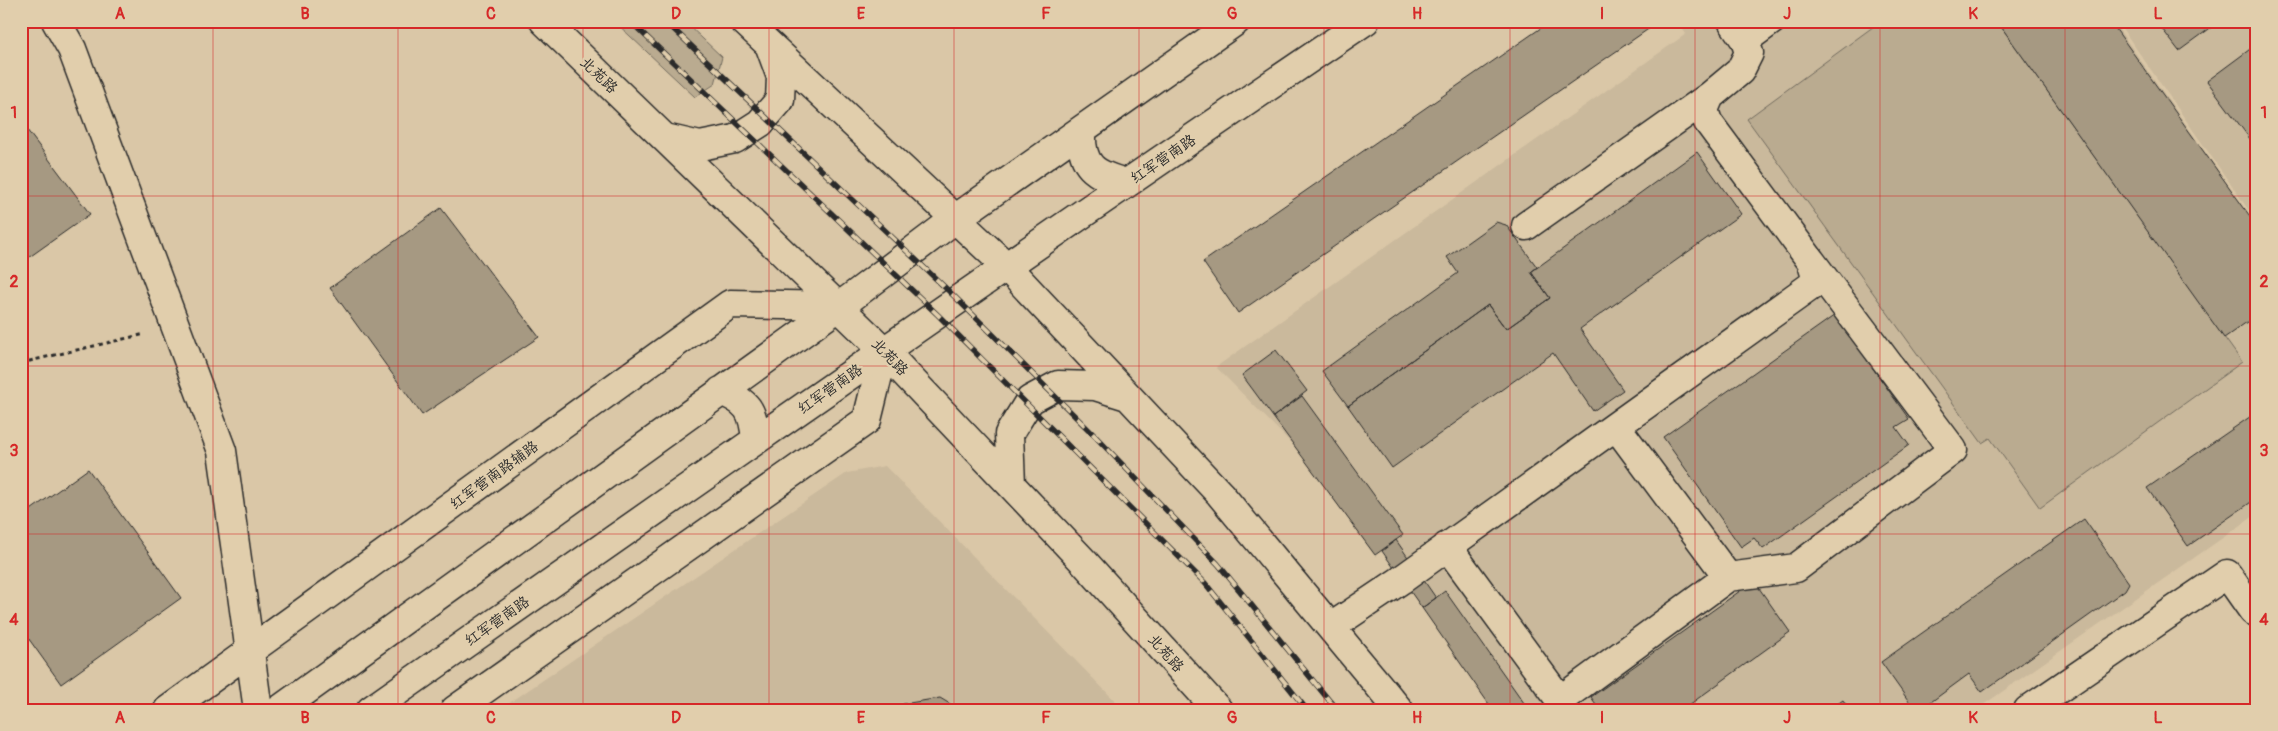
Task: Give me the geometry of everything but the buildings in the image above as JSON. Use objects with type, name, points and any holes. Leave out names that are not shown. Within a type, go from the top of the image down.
[{"type":"main road","points":[[56,21],[72,48],[222,451],[258,710]]},
{"type":"main road","name":"北苑路","points":[[544,21],[840,306],[1011,485],[1218,710]]},
{"type":"main road","points":[[744,21],[1006,266],[1220,494],[1399,710]]},
{"type":"main road","points":[[279,710],[840,306],[956,219],[1236,21]]},
{"type":"main road","name":"红军营南路","points":[[370,710],[756,439],[1365,21]]},
{"type":"main road","points":[[1526,226],[1710,96],[1740,71],[1748,53],[1738,30],[1772,21]]},
{"type":"main road","points":[[664,137],[700,146],[735,139],[760,123],[780,100],[781,77],[769,45]]},
{"type":"main road","points":[[1448,546],[1560,700],[1728,577],[1796,568],[1953,450],[1708,122],[1704,110],[1710,96]]},
{"type":"main road","points":[[1082,130],[1081,148],[1089,164],[1104,177],[1127,183]]},
{"type":"main road","points":[[1331,627],[1448,546],[1811,286],[1816,277],[1811,261]]},
{"type":"main road","name":"红军营南路辅路","points":[[168,710],[730,304],[840,306]]},
{"type":"main road","points":[[454,710],[867,420],[884,351]]},
{"type":"main road","points":[[1011,485],[1009,434],[1030,400],[1058,385],[1095,386],[1128,396]]},
{"type":"main road","points":[[721,391],[739,398],[748,408],[754,424],[756,439]]},
{"type":"main road","points":[[1616,426],[1728,577]]},
{"type":"main road","points":[[2028,710],[2227,574],[2255,612]]},
{"type":"path","points":[[21,363],[175,327]]},
{"type":"shaded area","points":[[614,21],[684,21],[722,57],[715,84],[695,97]]},
{"type":"shaded area","points":[[1677,21],[2113,21],[2257,226],[2257,514],[1976,710],[1493,710],[1382,551],[1375,555],[1296,448],[1216,367],[1686,34]]},
{"type":"shaded area","points":[[1881,21],[1940,21],[1943,25],[1948,21],[1997,21],[2242,362],[2040,508],[1990,438],[1982,443],[1747,119]]},
{"type":"shaded area","points":[[2117,21],[2257,21],[2257,222]]},
{"type":"shaded area","points":[[885,466],[1124,710],[499,710],[847,473]]},
{"type":"railway","points":[[630,21],[938,315],[1205,583],[1307,710]]},
{"type":"railway","points":[[665,21],[954,296],[1093,434],[1218,564],[1337,710]]}]
